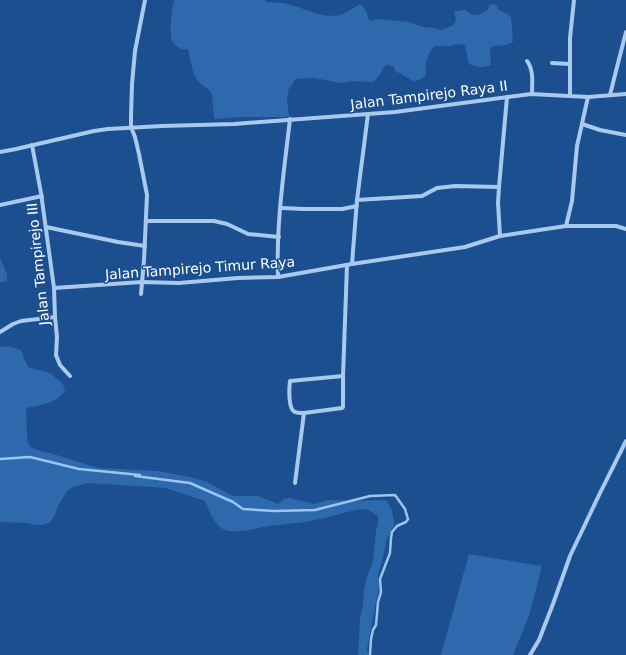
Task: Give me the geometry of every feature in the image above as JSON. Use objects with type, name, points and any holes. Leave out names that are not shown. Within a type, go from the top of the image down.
[{"type":"street","points":[[140,294],[145,246],[147,195],[144,175],[135,137],[131,127],[132,84],[135,51],[145,0]]},
{"type":"street","points":[[570,96],[570,38],[574,0]]},
{"type":"street","points":[[610,95],[626,32]]},
{"type":"street","points":[[527,61],[531,69],[532,94]]},
{"type":"street","points":[[552,63],[570,64]]},
{"type":"street","name":"Jalan Tampirejo Raya II","points":[[0,152],[16,150],[32,145],[108,129],[234,124],[368,114],[437,107],[532,94],[588,97],[626,94]]},
{"type":"street","points":[[500,236],[498,203],[507,97]]},
{"type":"street","points":[[566,226],[572,201],[577,146],[588,97]]},
{"type":"street","points":[[343,376],[290,381],[290,402],[292,410],[294,412],[304,413],[343,407],[343,376],[350,265],[368,114]]},
{"type":"street","points":[[278,277],[281,208],[290,119]]},
{"type":"street","points":[[582,124],[600,130],[626,135]]},
{"type":"street","name":"Jalan Tampirejo III","points":[[32,145],[42,196],[54,288],[57,337],[56,355],[60,365],[70,376]]},
{"type":"street","points":[[358,200],[422,196],[437,188],[455,186],[499,187]]},
{"type":"street","points":[[0,205],[42,196]]},
{"type":"street","points":[[281,208],[304,210],[342,209],[357,206]]},
{"type":"street","points":[[146,221],[214,221],[227,224],[248,234],[279,237]]},
{"type":"street","name":"Jalan Tampirejo Timur Raya","points":[[54,288],[142,282],[179,283],[238,278],[278,277],[465,247],[500,236],[566,226],[616,226],[626,229]]},
{"type":"street","points":[[46,227],[145,246]]},
{"type":"street","points":[[0,332],[21,321],[55,317]]},
{"type":"street","points":[[295,483],[304,413]]},
{"type":"street","points":[[530,655],[539,640],[570,556],[626,441]]},
{"type":"shaded area","points":[[174,0],[265,0],[266,2],[285,3],[327,16],[340,15],[360,4],[365,9],[370,21],[377,19],[409,22],[423,27],[441,30],[454,25],[456,19],[454,12],[464,10],[472,15],[478,15],[488,10],[489,5],[495,4],[499,10],[509,15],[511,18],[513,41],[506,45],[493,46],[490,48],[491,65],[482,67],[473,66],[468,62],[466,45],[457,44],[449,46],[434,46],[427,59],[426,75],[415,81],[396,72],[393,66],[387,65],[384,67],[379,76],[371,82],[352,81],[342,83],[314,78],[295,79],[288,92],[287,99],[289,117],[242,117],[214,119],[212,94],[196,78],[188,49],[179,48],[172,41],[171,27]]},
{"type":"shaded area","points":[[0,258],[7,274],[7,281],[0,282]]},
{"type":"shaded area","points":[[8,346],[21,350],[28,367],[50,373],[63,384],[65,391],[57,399],[42,405],[26,408],[27,441],[30,447],[98,468],[158,471],[190,477],[207,482],[233,496],[258,496],[278,504],[286,498],[314,504],[328,500],[387,501],[392,511],[394,525],[386,542],[378,576],[379,587],[367,649],[368,655],[358,655],[360,618],[367,576],[373,562],[378,516],[367,509],[355,510],[307,522],[227,531],[217,524],[205,501],[166,488],[88,483],[73,487],[67,491],[59,504],[54,517],[49,523],[35,525],[28,523],[0,522],[0,347]]},
{"type":"shaded area","points":[[469,554],[542,566],[529,616],[513,655],[441,655]]},
{"type":"waterway","points":[[0,459],[30,457],[79,469],[140,475],[135,476],[190,483],[233,502],[243,509],[274,511],[315,510],[370,496],[395,495],[405,509],[408,519],[406,522],[397,526],[392,532],[390,553],[380,579],[381,592],[378,602],[376,625],[371,639],[370,655]]}]
